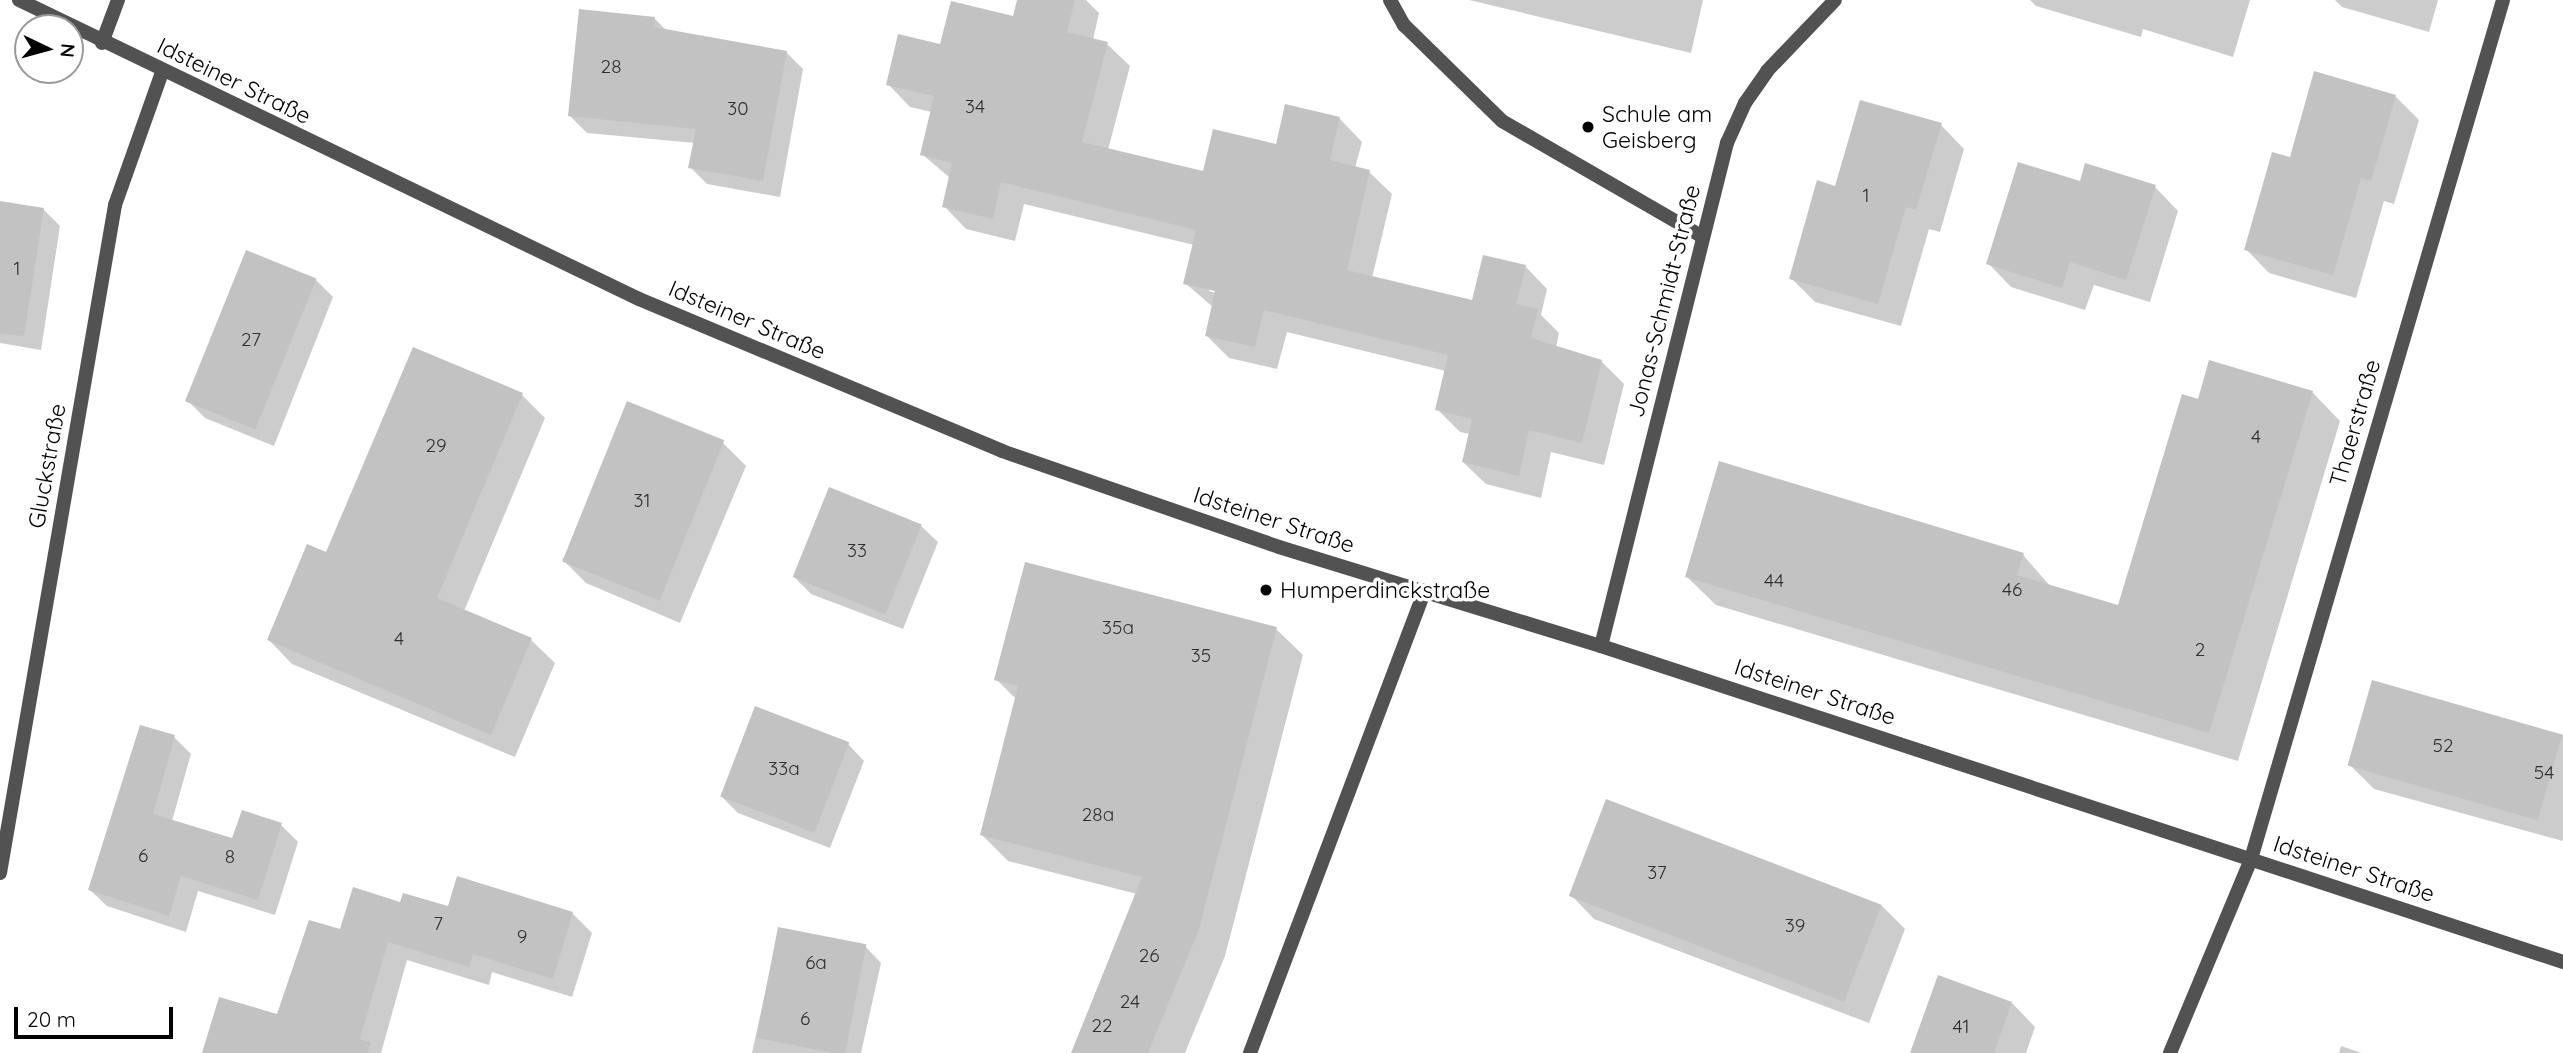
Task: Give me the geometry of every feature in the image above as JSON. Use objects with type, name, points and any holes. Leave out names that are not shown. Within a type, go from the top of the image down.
[{"type":"street","name":"Idsteiner Straße","points":[[19,0],[162,72],[639,299],[815,375],[1116,493],[1601,646],[2563,962]]},
{"type":"street","points":[[102,43],[118,0]]},
{"type":"street","points":[[1390,0],[1404,25],[1502,121],[1703,237]]},
{"type":"street","name":"Jonas-Schmidt-Straße","points":[[1601,646],[1727,143],[1745,103],[1767,71],[1835,0]]},
{"type":"street","name":"Thaerstraße","points":[[2169,1053],[2251,859],[2503,0]]},
{"type":"street","name":"Gluckstraße","points":[[0,873],[115,205],[162,72]]},
{"type":"street","points":[[1250,1053],[1425,590]]},
{"type":"building","points":[[1017,0],[1075,0],[1067,32],[1108,42],[1082,142],[1203,171],[1213,129],[1276,144],[1285,104],[1340,117],[1330,160],[1370,170],[1347,270],[1472,300],[1483,255],[1526,265],[1516,304],[1538,309],[1531,338],[1602,360],[1582,443],[1529,430],[1519,476],[1462,462],[1472,419],[1435,410],[1448,355],[1264,310],[1255,347],[1205,336],[1215,291],[1183,284],[1196,230],[1001,182],[993,219],[942,207],[952,163],[920,155],[934,96],[886,85],[898,34],[940,44],[951,1],[1013,16]]},
{"type":"building","points":[[579,9],[655,17],[654,27],[787,51],[763,181],[688,168],[696,129],[568,116]]},
{"type":"building","points":[[2314,71],[2396,95],[2371,181],[2361,178],[2333,275],[2244,250],[2272,152],[2290,157]]},
{"type":"building","points":[[1860,100],[1942,123],[1916,210],[1906,207],[1878,304],[1789,279],[1817,180],[1835,186]]},
{"type":"building","points":[[2018,162],[2080,181],[2085,163],[2156,185],[2126,280],[2070,262],[2062,288],[1986,264]]},
{"type":"building","points":[[0,201],[44,208],[24,336],[0,334]]},
{"type":"building","points":[[246,250],[316,278],[255,430],[185,401]]},
{"type":"building","points":[[413,347],[523,393],[437,598],[532,638],[491,735],[267,640],[307,544],[326,552]]},
{"type":"building","points":[[2209,360],[2313,391],[2209,733],[1685,577],[1719,461],[2024,553],[2017,575],[2118,605],[2182,394],[2198,399]]},
{"type":"building","points":[[627,401],[724,440],[660,601],[562,561]]},
{"type":"building","points":[[829,487],[922,524],[885,614],[793,577]]},
{"type":"building","points":[[1025,562],[1277,627],[1199,929],[1148,1053],[1071,1053],[1142,877],[980,835],[1018,686],[994,680]]},
{"type":"building","points":[[2372,680],[2562,735],[2538,820],[2347,766]]},
{"type":"building","points":[[755,706],[849,742],[815,833],[720,797]]},
{"type":"building","points":[[140,725],[175,735],[153,814],[232,838],[242,810],[282,823],[258,900],[181,876],[169,916],[88,890]]},
{"type":"building","points":[[1606,799],[1881,905],[1844,1002],[1569,896]]},
{"type":"building","points":[[457,876],[573,912],[553,979],[473,954],[469,967],[388,942],[360,1039],[370,1042],[368,1053],[202,1053],[219,997],[277,1014],[309,920],[340,929],[353,887],[400,902],[403,893],[448,906]]},
{"type":"building","points":[[778,927],[866,944],[845,1053],[756,1038]]},
{"type":"building","points":[[1938,975],[2012,1002],[1994,1053],[1910,1053]]},
{"type":"place","name":"Schule am Geisberg","points":[[1588,127]]},
{"type":"place","name":"Humperdinckstraße","points":[[1266,590]]}]
